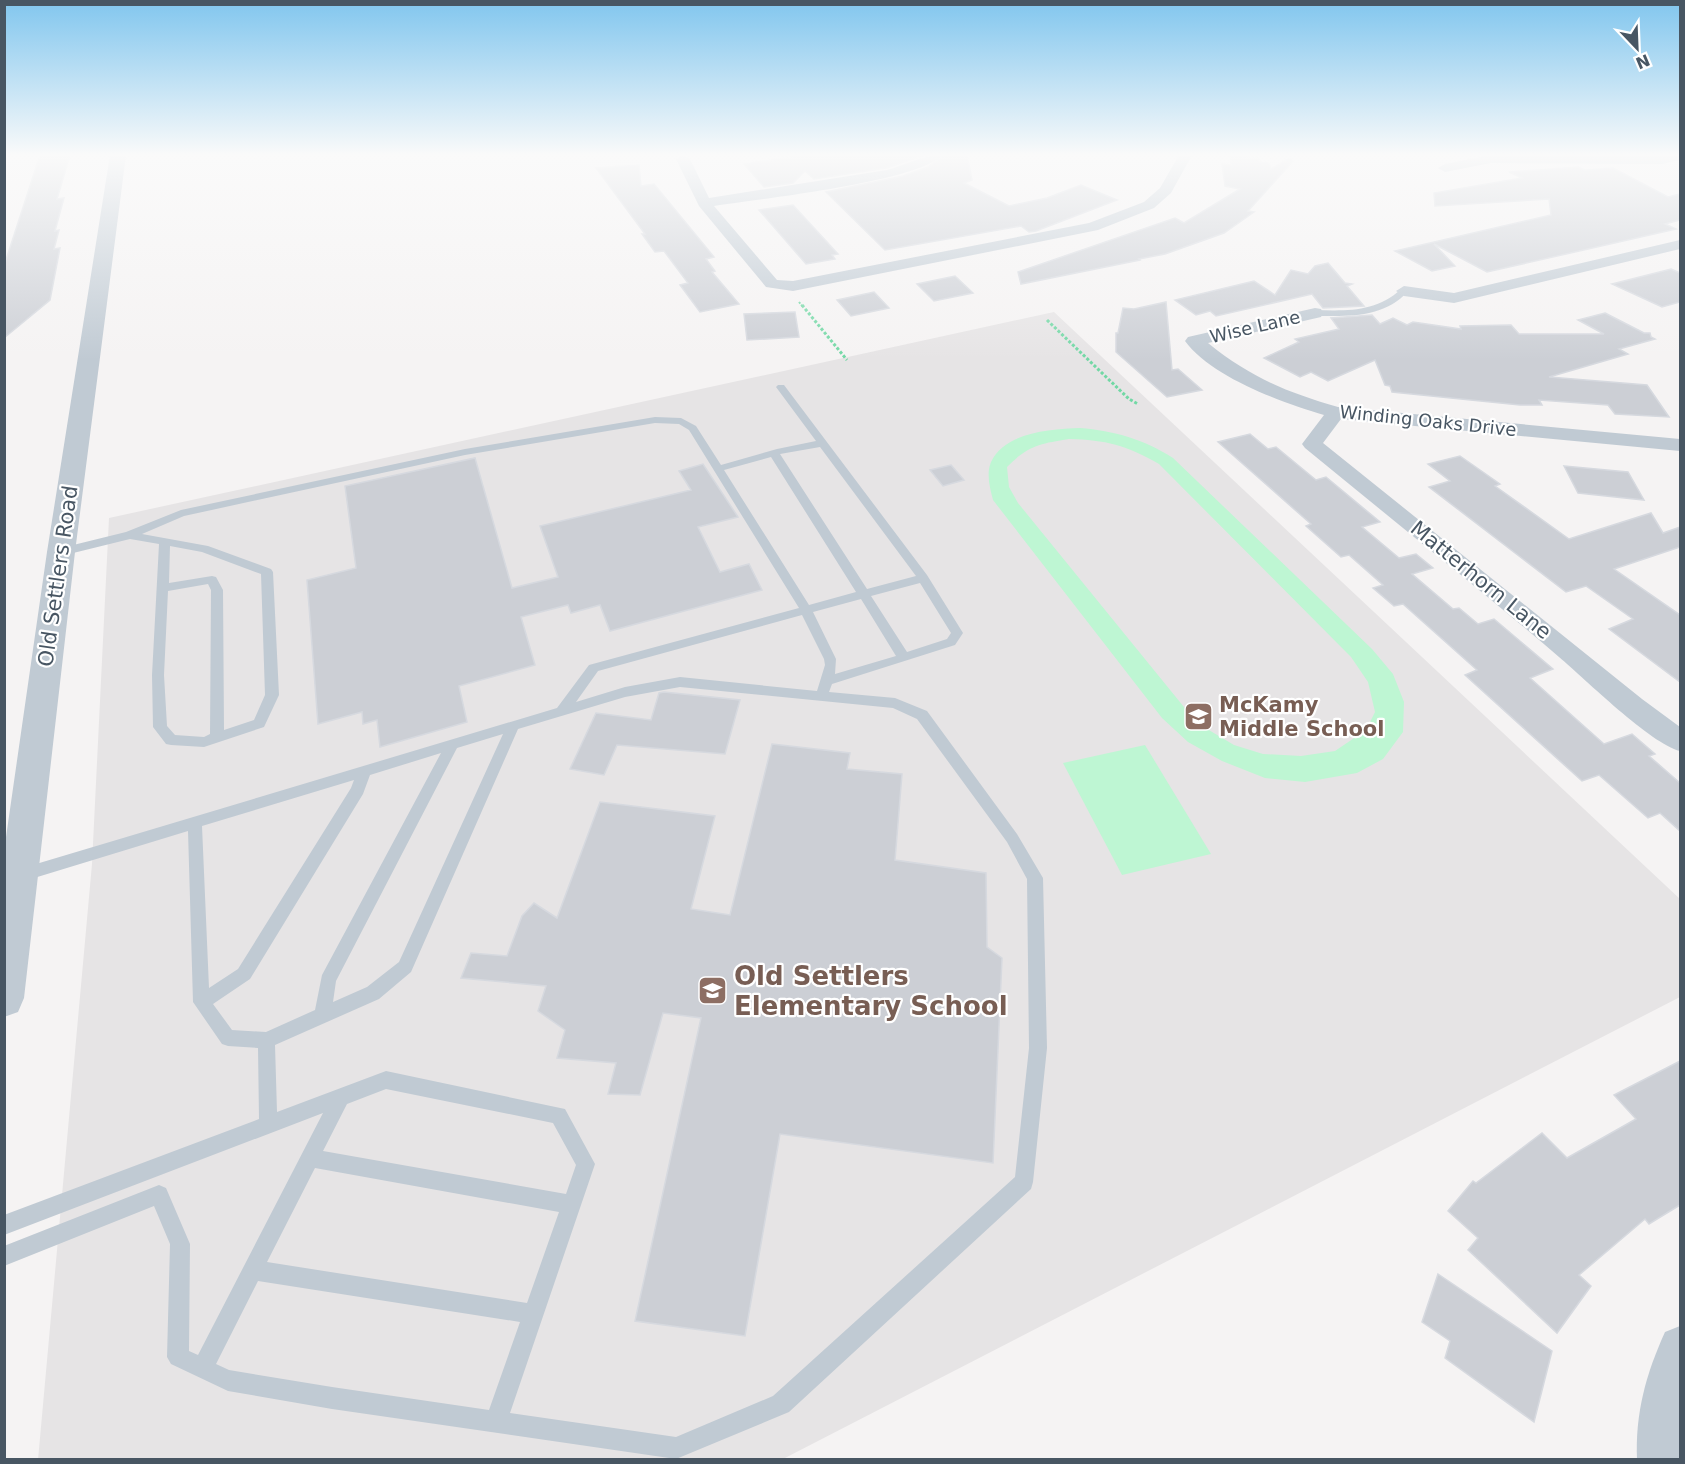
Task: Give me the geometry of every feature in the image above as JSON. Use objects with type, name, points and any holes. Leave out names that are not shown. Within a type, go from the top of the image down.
[{"type":"street","name":"Old Settlers Road","points":[[4,998],[61,552],[108,223]]},
{"type":"street","points":[[721,223],[772,284],[793,286],[1103,223]]},
{"type":"street","points":[[1404,291],[1454,298],[1680,245]]},
{"type":"street","name":"Wise Lane","points":[[1194,341],[1315,314]]},
{"type":"street","name":"Winding Oaks Drive","points":[[1194,341],[1226,367],[1281,396],[1336,413],[1680,445]]},
{"type":"street","name":"Matterhorn Lane","points":[[1336,413],[1312,444],[1633,706],[1680,741]]},
{"type":"street","points":[[1659,1460],[1657,1432],[1667,1373],[1680,1347]]},
{"type":"lane","points":[[1315,314],[1368,311],[1385,307],[1404,291]]},
{"type":"lane","points":[[781,387],[922,578],[957,633],[951,642],[824,688]]},
{"type":"lane","points":[[61,552],[130,535],[181,513],[465,452],[655,420],[674,420],[693,428],[806,610],[830,659],[831,666],[824,688]]},
{"type":"lane","points":[[718,469],[774,453],[823,443]]},
{"type":"lane","points":[[774,453],[904,658]]},
{"type":"lane","points":[[130,535],[165,541],[204,549],[267,573],[272,695],[259,723],[204,742],[171,740],[160,727],[158,675],[165,541]]},
{"type":"lane","points":[[562,711],[594,668],[922,578]]},
{"type":"lane","points":[[163,588],[212,580],[217,590],[217,738]]},
{"type":"lane","points":[[4,1256],[159,1195],[180,1244],[178,1357],[228,1380],[676,1448],[781,1404],[1024,1182],[1038,1048],[1035,878],[1012,838],[922,715],[895,703],[824,688],[680,682],[625,692],[20,875]]},
{"type":"lane","points":[[195,822],[201,1002],[228,1038],[266,1040],[373,993],[405,967],[513,726]]},
{"type":"lane","points":[[322,1015],[328,980],[452,745]]},
{"type":"lane","points":[[201,1002],[244,974],[358,790],[364,771]]},
{"type":"lane","points":[[266,1040],[268,1125]]},
{"type":"lane","points":[[4,1225],[386,1080],[559,1115],[586,1164],[496,1421]]},
{"type":"lane","points":[[203,1368],[341,1097]]},
{"type":"lane","points":[[310,1158],[571,1205]]},
{"type":"lane","points":[[253,1270],[533,1314]]},
{"type":"path","points":[[793,286],[793,296],[847,360]]},
{"type":"path","points":[[1047,320],[1129,399],[1138,404]]},
{"type":"shaded area","name":"Old Settlers Elementary School","points":[[1054,312],[1680,899],[1680,997],[783,1459],[38,1460],[92,864],[109,518]]},
{"type":"green space","points":[[1068,429],[1093,429],[1128,437],[1173,458],[1372,649],[1393,674],[1404,702],[1403,732],[1383,759],[1357,773],[1305,782],[1265,778],[1222,761],[1188,742],[1162,718],[993,500],[989,471],[991,462],[998,452],[1007,444],[1030,434]],"holes":[[[1069,439],[1105,442],[1126,448],[1159,464],[1351,657],[1368,682],[1375,712],[1366,730],[1335,751],[1301,756],[1263,754],[1234,745],[1197,723],[1018,503],[1009,487],[1007,467],[1028,450],[1050,442]]]},
{"type":"green space","points":[[1145,745],[1211,854],[1122,875],[1063,763]]},
{"type":"building","points":[[18,223],[57,223],[55,231],[59,230],[54,249],[60,248],[50,300],[4,338],[4,266]]},
{"type":"building","points":[[637,223],[686,223],[714,257],[706,259],[715,271],[712,272],[739,304],[700,312],[680,285],[688,283],[664,251],[655,252],[642,234],[645,234]]},
{"type":"building","points":[[771,223],[810,223],[838,254],[832,255],[835,259],[806,264]]},
{"type":"building","points":[[858,223],[1056,223],[1036,231],[1029,232],[1021,226],[885,250]]},
{"type":"building","points":[[1160,223],[1238,223],[1224,233],[1165,254],[1140,260],[1021,284],[1018,272]]},
{"type":"building","points":[[1515,223],[1668,223],[1665,224],[1676,229],[1487,272],[1434,244],[1455,266],[1432,271],[1395,251]]},
{"type":"building","points":[[1328,263],[1345,283],[1352,284],[1347,286],[1364,306],[1323,308],[1312,294],[1216,316],[1210,311],[1196,315],[1175,300],[1254,281],[1275,295],[1291,270],[1308,274],[1315,266]]},
{"type":"building","points":[[1671,269],[1680,273],[1680,302],[1662,307],[1612,284]]},
{"type":"building","points":[[955,276],[973,293],[934,301],[917,284]]},
{"type":"building","points":[[874,292],[889,308],[851,316],[837,300]]},
{"type":"building","points":[[1166,302],[1172,370],[1178,369],[1202,390],[1167,397],[1116,352],[1116,333],[1118,333],[1123,308],[1134,309]]},
{"type":"building","points":[[795,312],[799,337],[747,340],[744,314]]},
{"type":"building","points":[[1605,313],[1644,333],[1650,333],[1655,339],[1619,349],[1628,354],[1549,377],[1647,385],[1669,417],[1615,414],[1608,405],[1539,400],[1542,405],[1520,405],[1392,392],[1390,386],[1385,385],[1375,360],[1328,381],[1311,372],[1300,377],[1264,358],[1299,342],[1295,339],[1339,329],[1331,318],[1372,315],[1380,324],[1393,318],[1407,325],[1413,322],[1461,329],[1460,326],[1511,325],[1519,334],[1604,334],[1578,320]]},
{"type":"building","points":[[1250,434],[1268,449],[1276,447],[1316,480],[1326,477],[1380,522],[1362,527],[1399,558],[1416,554],[1433,568],[1412,574],[1453,609],[1459,608],[1478,624],[1494,619],[1553,669],[1530,678],[1604,744],[1632,734],[1655,754],[1649,756],[1680,783],[1680,831],[1660,813],[1648,818],[1599,775],[1582,781],[1465,675],[1477,670],[1403,604],[1394,606],[1373,588],[1383,585],[1349,555],[1341,557],[1306,526],[1311,524],[1218,442]]},
{"type":"building","points":[[1460,456],[1500,484],[1495,486],[1569,539],[1651,513],[1663,533],[1680,527],[1680,547],[1614,569],[1680,615],[1680,682],[1609,629],[1633,619],[1586,586],[1566,592],[1429,487],[1450,481],[1428,464]]},
{"type":"building","points":[[475,458],[512,588],[558,577],[540,526],[691,490],[679,471],[703,464],[738,517],[698,527],[720,572],[749,564],[762,590],[610,631],[600,605],[571,613],[568,605],[521,617],[535,665],[459,686],[467,722],[380,747],[377,720],[363,724],[362,712],[318,724],[307,580],[356,568],[345,486]]},
{"type":"building","points":[[951,465],[964,480],[943,486],[930,470]]},
{"type":"building","points":[[1564,466],[1628,472],[1644,500],[1578,493]]},
{"type":"building","points":[[659,693],[740,700],[725,754],[617,745],[604,775],[570,769],[596,713],[651,720]]},
{"type":"building","points":[[772,744],[850,753],[847,769],[902,774],[895,860],[986,873],[987,947],[1002,958],[993,1163],[780,1134],[745,1336],[635,1321],[701,1018],[663,1013],[640,1095],[608,1094],[616,1063],[557,1058],[565,1030],[538,1011],[546,986],[461,978],[471,953],[507,956],[522,916],[534,903],[557,918],[600,802],[715,816],[691,909],[730,915]]},
{"type":"building","points":[[1680,1061],[1680,1205],[1649,1224],[1645,1219],[1579,1275],[1591,1286],[1557,1333],[1468,1250],[1478,1238],[1448,1211],[1473,1181],[1476,1183],[1542,1133],[1567,1158],[1636,1119],[1614,1095]]},
{"type":"building","points":[[1438,1274],[1552,1351],[1534,1422],[1445,1358],[1450,1341],[1422,1322]]},
{"type":"place","name":"McKamy Middle School","points":[[1198,717]]},
{"type":"place","name":"Old Settlers Elementary School","points":[[713,991]]}]
